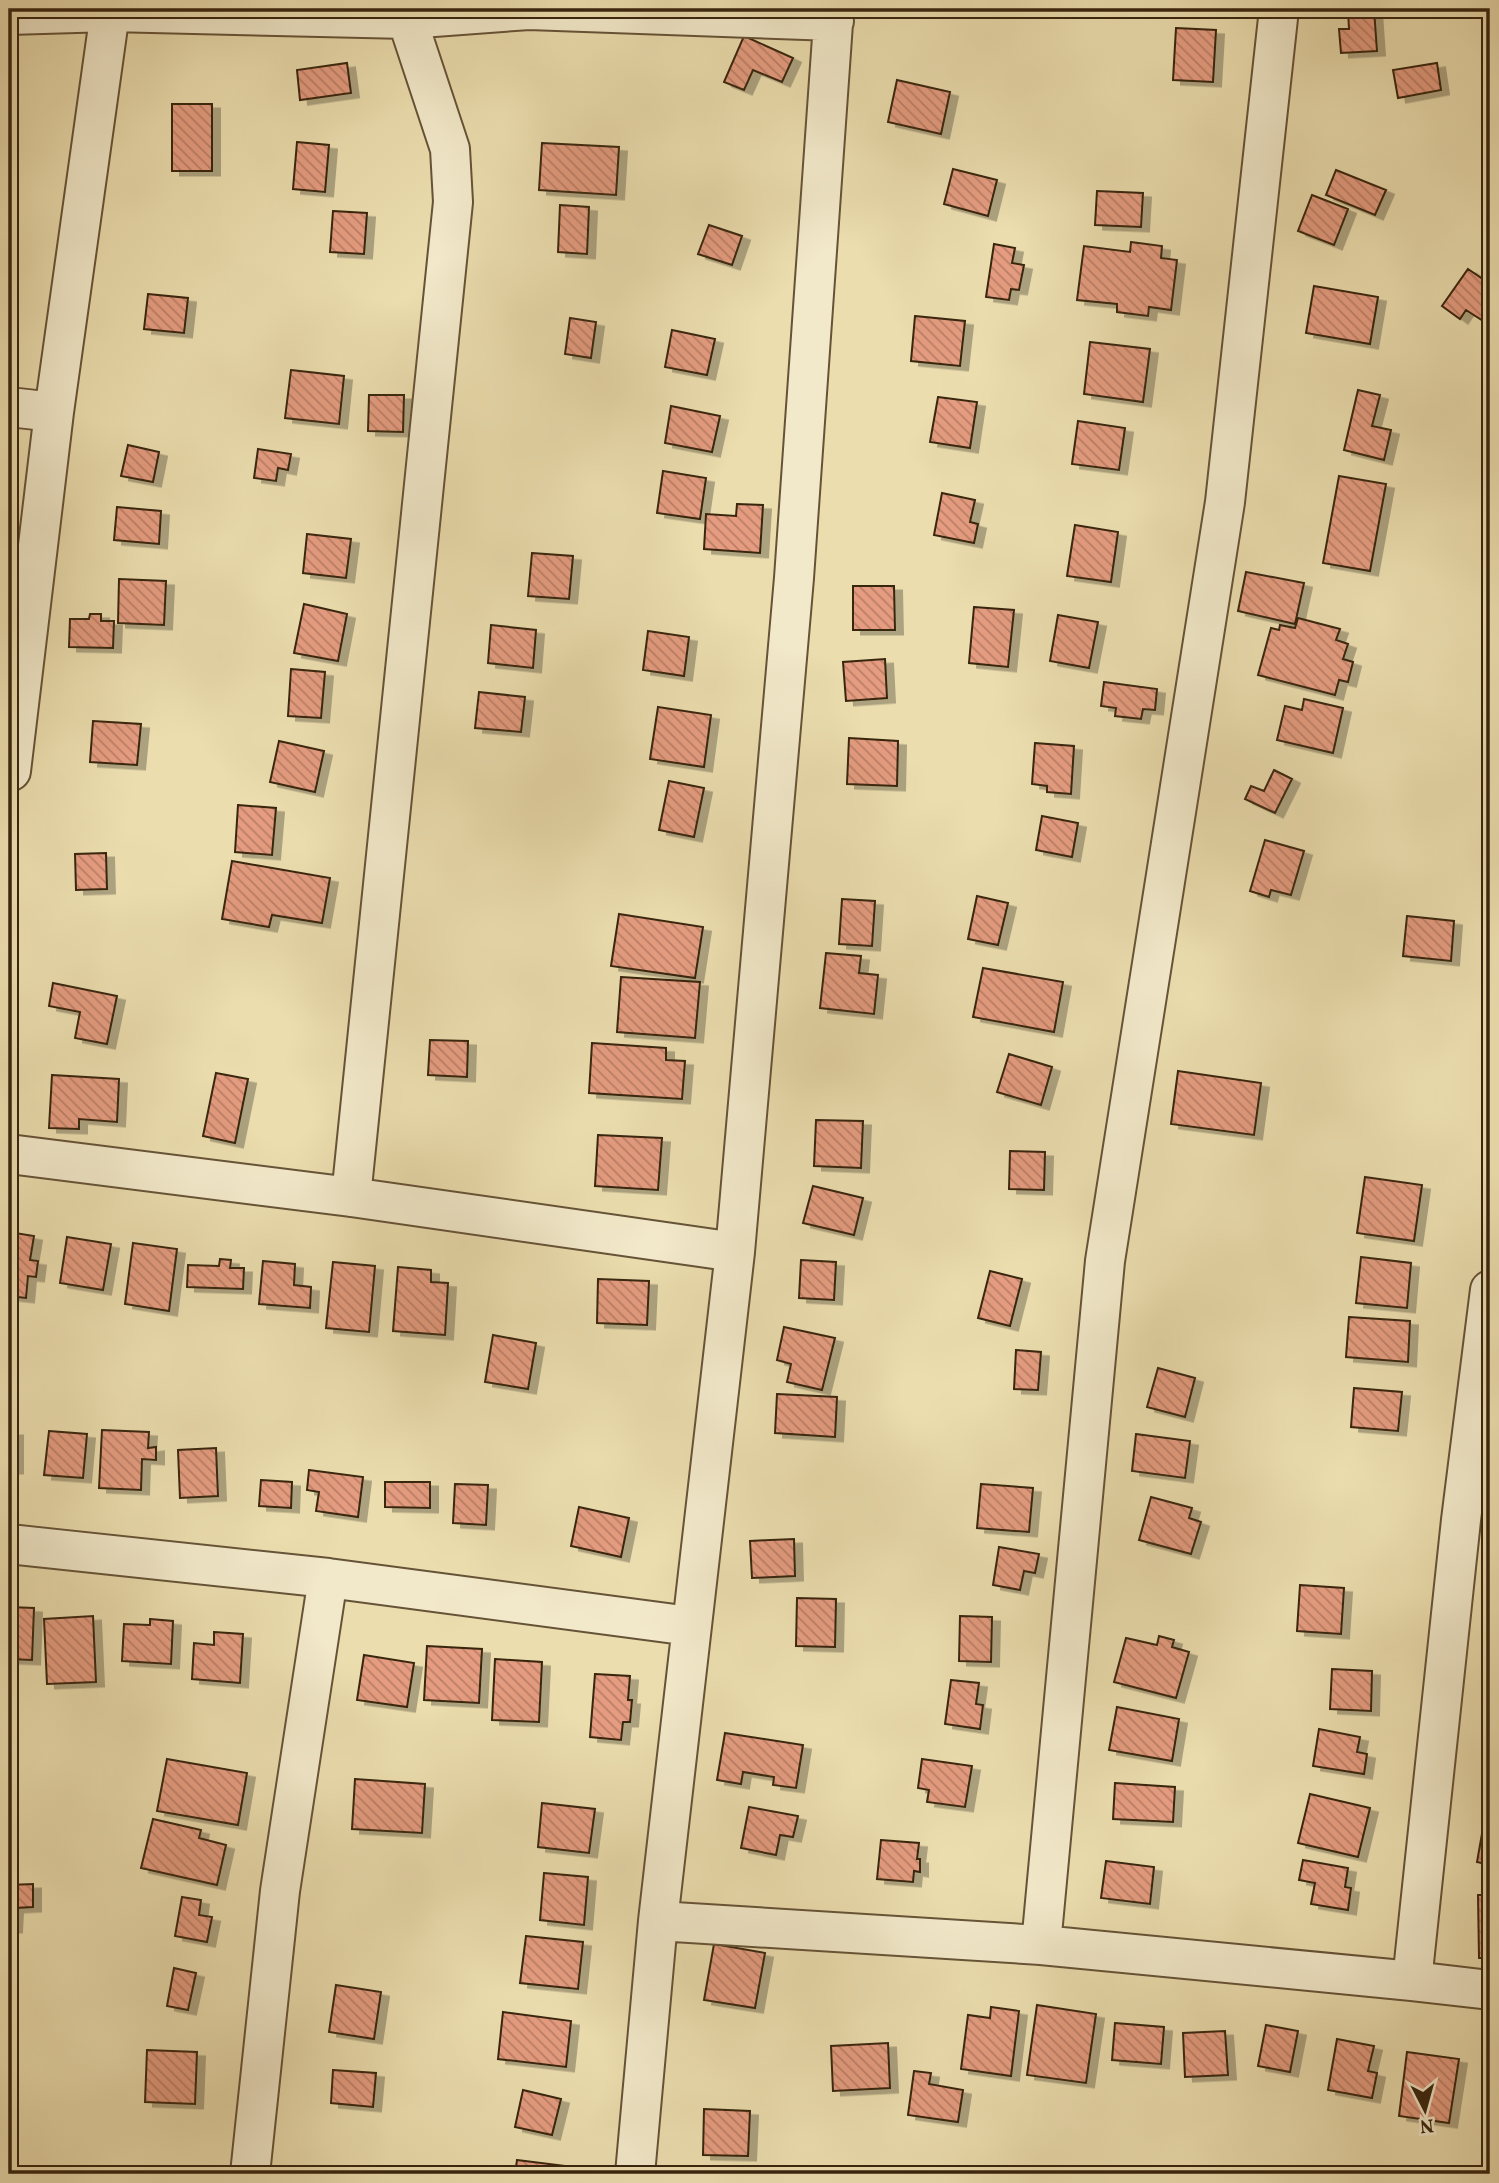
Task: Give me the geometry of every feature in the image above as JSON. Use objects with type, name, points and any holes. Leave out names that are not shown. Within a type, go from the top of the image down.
[{"type":"street","points":[[1041,1945],[1105,1261],[1225,502],[1279,9]]},
{"type":"street","points":[[9,15],[110,12],[408,14],[529,10],[834,15],[794,578],[735,1252],[658,1921],[635,2174]]},
{"type":"street","points":[[10,778],[54,412],[110,12]]},
{"type":"street","points":[[351,1197],[453,202],[450,149],[408,14]]},
{"type":"street","points":[[9,407],[54,412]]},
{"type":"street","points":[[9,1154],[351,1197],[735,1252]]},
{"type":"street","points":[[1412,1981],[1461,1520],[1490,1290]]},
{"type":"street","points":[[9,1544],[328,1578],[690,1626]]},
{"type":"street","points":[[250,2174],[279,1891],[328,1578]]},
{"type":"street","points":[[658,1921],[1041,1945],[1490,1990]]},
{"type":"building","points":[[1374,9],[1377,51],[1341,53],[1339,29],[1349,29],[1348,10]]},
{"type":"building","points":[[1176,28],[1216,30],[1213,82],[1173,80]]},
{"type":"building","points":[[744,36],[793,58],[782,82],[753,70],[744,90],[724,82]]},
{"type":"building","points":[[347,63],[351,93],[300,100],[297,70]]},
{"type":"building","points":[[1437,63],[1441,90],[1398,98],[1393,70]]},
{"type":"building","points":[[897,80],[950,92],[941,134],[888,122]]},
{"type":"building","points":[[172,104],[212,104],[212,171],[172,171]]},
{"type":"building","points":[[297,142],[329,145],[325,192],[293,189]]},
{"type":"building","points":[[542,143],[619,147],[616,195],[539,190]]},
{"type":"building","points":[[953,169],[997,180],[988,216],[944,204]]},
{"type":"building","points":[[1336,170],[1386,190],[1375,215],[1326,195]]},
{"type":"building","points":[[1097,191],[1143,193],[1141,227],[1095,225]]},
{"type":"building","points":[[1312,195],[1348,209],[1334,245],[1298,231]]},
{"type":"building","points":[[560,205],[589,207],[587,254],[558,252]]},
{"type":"building","points":[[333,211],[367,213],[364,254],[330,252]]},
{"type":"building","points":[[709,225],[742,236],[732,265],[698,254]]},
{"type":"building","points":[[1131,242],[1162,246],[1161,258],[1177,260],[1171,310],[1149,307],[1148,316],[1117,312],[1117,304],[1077,300],[1084,246],[1130,252]]},
{"type":"building","points":[[994,244],[1015,248],[1012,263],[1024,265],[1019,290],[1011,289],[1009,300],[986,297]]},
{"type":"building","points":[[1468,269],[1490,284],[1488,324],[1466,310],[1460,319],[1442,306]]},
{"type":"building","points":[[1314,286],[1378,297],[1370,344],[1306,333]]},
{"type":"building","points":[[148,294],[188,298],[184,333],[144,329]]},
{"type":"building","points":[[915,316],[965,321],[960,366],[911,361]]},
{"type":"building","points":[[570,318],[596,322],[591,358],[565,354]]},
{"type":"building","points":[[672,330],[715,339],[707,375],[665,367]]},
{"type":"building","points":[[1090,342],[1150,349],[1143,402],[1084,394]]},
{"type":"building","points":[[291,370],[344,376],[339,424],[285,418]]},
{"type":"building","points":[[1358,390],[1380,395],[1372,426],[1391,430],[1384,460],[1344,450]]},
{"type":"building","points":[[369,395],[404,395],[403,432],[368,431]]},
{"type":"building","points":[[938,397],[977,402],[970,448],[930,442]]},
{"type":"building","points":[[671,406],[720,416],[712,452],[665,443]]},
{"type":"building","points":[[1078,421],[1125,428],[1119,470],[1072,464]]},
{"type":"building","points":[[128,445],[159,452],[153,482],[121,476]]},
{"type":"building","points":[[258,449],[291,454],[288,470],[278,468],[276,481],[254,478]]},
{"type":"building","points":[[663,471],[706,478],[700,519],[657,513]]},
{"type":"building","points":[[1339,476],[1386,484],[1370,571],[1323,563]]},
{"type":"building","points":[[942,493],[975,500],[970,522],[978,524],[974,543],[934,535]]},
{"type":"building","points":[[737,504],[763,505],[760,553],[704,549],[706,514],[736,516]]},
{"type":"building","points":[[117,507],[161,511],[159,544],[114,540]]},
{"type":"building","points":[[1075,525],[1118,532],[1111,582],[1067,576]]},
{"type":"building","points":[[307,534],[351,539],[346,578],[303,573]]},
{"type":"building","points":[[532,553],[573,556],[569,599],[528,596]]},
{"type":"building","points":[[1246,572],[1304,583],[1295,624],[1238,611]]},
{"type":"building","points":[[119,579],[166,581],[164,625],[118,623]]},
{"type":"building","points":[[853,586],[894,586],[895,630],[853,630]]},
{"type":"building","points":[[304,604],[347,614],[338,661],[294,653]]},
{"type":"building","points":[[974,607],[1014,610],[1008,667],[969,663]]},
{"type":"building","points":[[90,614],[101,614],[101,621],[114,621],[113,648],[69,647],[70,619],[89,619]]},
{"type":"building","points":[[1058,615],[1098,622],[1089,668],[1050,661]]},
{"type":"building","points":[[1298,618],[1340,629],[1336,640],[1348,644],[1343,659],[1353,662],[1348,682],[1339,680],[1335,695],[1258,675],[1271,628],[1279,630],[1280,625],[1295,628]]},
{"type":"building","points":[[491,625],[536,630],[533,668],[488,663]]},
{"type":"building","points":[[648,631],[689,637],[684,676],[643,670]]},
{"type":"building","points":[[885,659],[887,698],[846,701],[843,662]]},
{"type":"building","points":[[291,669],[325,672],[321,718],[288,716]]},
{"type":"building","points":[[1104,682],[1157,689],[1155,710],[1143,709],[1141,719],[1115,716],[1116,708],[1101,706]]},
{"type":"building","points":[[479,692],[525,697],[521,732],[475,728]]},
{"type":"building","points":[[1304,699],[1343,708],[1333,753],[1277,740],[1285,706],[1302,710]]},
{"type":"building","points":[[658,707],[711,715],[704,767],[650,759]]},
{"type":"building","points":[[93,721],[141,724],[137,765],[90,762]]},
{"type":"building","points":[[849,738],[898,741],[897,786],[847,784]]},
{"type":"building","points":[[279,741],[324,751],[315,792],[270,782]]},
{"type":"building","points":[[1035,743],[1074,746],[1071,794],[1047,792],[1047,786],[1032,784]]},
{"type":"building","points":[[1274,770],[1292,779],[1275,813],[1245,799],[1251,786],[1264,791]]},
{"type":"building","points":[[669,781],[704,788],[694,837],[659,830]]},
{"type":"building","points":[[238,805],[276,808],[272,855],[235,852]]},
{"type":"building","points":[[1042,816],[1078,823],[1072,857],[1036,850]]},
{"type":"building","points":[[1265,840],[1304,851],[1291,895],[1271,890],[1269,897],[1250,891]]},
{"type":"building","points":[[106,853],[107,889],[76,890],[75,854]]},
{"type":"building","points":[[232,861],[330,878],[322,923],[272,915],[269,927],[222,919]]},
{"type":"building","points":[[977,896],[1008,903],[998,945],[968,939]]},
{"type":"building","points":[[842,899],[875,901],[872,946],[839,944]]},
{"type":"building","points":[[619,914],[703,927],[695,978],[611,966]]},
{"type":"building","points":[[1407,916],[1454,921],[1451,961],[1403,956]]},
{"type":"building","points":[[826,953],[861,956],[859,973],[878,975],[874,1014],[820,1008]]},
{"type":"building","points":[[983,968],[1063,982],[1054,1032],[973,1017]]},
{"type":"building","points":[[621,977],[700,982],[695,1038],[617,1032]]},
{"type":"building","points":[[53,983],[117,996],[107,1044],[75,1038],[80,1012],[49,1006]]},
{"type":"building","points":[[430,1040],[468,1041],[467,1077],[428,1075]]},
{"type":"building","points":[[592,1043],[666,1048],[666,1060],[685,1061],[682,1099],[589,1093]]},
{"type":"building","points":[[1009,1054],[1052,1067],[1041,1105],[997,1092]]},
{"type":"building","points":[[1178,1071],[1261,1083],[1254,1135],[1171,1124]]},
{"type":"building","points":[[216,1073],[248,1079],[235,1143],[203,1136]]},
{"type":"building","points":[[52,1075],[119,1079],[117,1122],[79,1119],[79,1129],[49,1128]]},
{"type":"building","points":[[816,1120],[863,1121],[861,1168],[814,1166]]},
{"type":"building","points":[[598,1135],[662,1138],[658,1190],[595,1186]]},
{"type":"building","points":[[1010,1151],[1045,1152],[1044,1190],[1009,1189]]},
{"type":"building","points":[[1365,1177],[1422,1185],[1414,1241],[1357,1233]]},
{"type":"building","points":[[813,1186],[863,1198],[854,1235],[803,1223]]},
{"type":"building","points":[[9,1232],[34,1236],[30,1260],[38,1261],[36,1277],[28,1276],[26,1298],[9,1296]]},
{"type":"building","points":[[67,1237],[111,1244],[103,1290],[60,1283]]},
{"type":"building","points":[[133,1243],[177,1249],[169,1311],[125,1304]]},
{"type":"building","points":[[1361,1257],[1411,1263],[1407,1308],[1356,1303]]},
{"type":"building","points":[[220,1259],[231,1260],[230,1268],[244,1268],[243,1289],[187,1287],[188,1265],[219,1266]]},
{"type":"building","points":[[801,1260],[836,1262],[834,1300],[799,1298]]},
{"type":"building","points":[[263,1261],[295,1264],[294,1285],[311,1287],[310,1308],[259,1304]]},
{"type":"building","points":[[333,1262],[375,1266],[369,1332],[326,1328]]},
{"type":"building","points":[[398,1267],[431,1270],[431,1282],[448,1283],[445,1335],[393,1331]]},
{"type":"building","points":[[990,1271],[1022,1279],[1010,1326],[978,1318]]},
{"type":"building","points":[[598,1279],[649,1281],[647,1325],[597,1323]]},
{"type":"building","points":[[1349,1317],[1410,1321],[1408,1362],[1346,1357]]},
{"type":"building","points":[[784,1327],[835,1338],[822,1390],[787,1382],[791,1364],[777,1360]]},
{"type":"building","points":[[493,1335],[536,1343],[528,1389],[485,1382]]},
{"type":"building","points":[[1016,1350],[1041,1352],[1038,1390],[1014,1389]]},
{"type":"building","points":[[1158,1368],[1195,1378],[1185,1417],[1147,1407]]},
{"type":"building","points":[[1354,1388],[1402,1392],[1398,1431],[1351,1427]]},
{"type":"building","points":[[777,1394],[837,1397],[835,1437],[775,1433]]},
{"type":"building","points":[[102,1430],[149,1432],[148,1448],[156,1447],[156,1460],[142,1459],[141,1490],[99,1488]]},
{"type":"building","points":[[9,1431],[15,1431],[15,1469],[9,1469]]},
{"type":"building","points":[[49,1431],[87,1434],[83,1478],[44,1475]]},
{"type":"building","points":[[1136,1434],[1190,1441],[1185,1478],[1132,1471]]},
{"type":"building","points":[[216,1448],[218,1496],[180,1498],[178,1450]]},
{"type":"building","points":[[309,1470],[363,1477],[358,1517],[316,1511],[319,1492],[307,1490]]},
{"type":"building","points":[[261,1480],[292,1482],[291,1508],[259,1506]]},
{"type":"building","points":[[385,1482],[430,1482],[430,1508],[385,1507]]},
{"type":"building","points":[[455,1484],[488,1485],[486,1525],[453,1523]]},
{"type":"building","points":[[981,1484],[1033,1488],[1029,1532],[977,1528]]},
{"type":"building","points":[[1151,1497],[1192,1508],[1189,1518],[1201,1522],[1191,1554],[1139,1540]]},
{"type":"building","points":[[579,1507],[629,1518],[621,1557],[571,1546]]},
{"type":"building","points":[[794,1539],[795,1576],[752,1578],[750,1541]]},
{"type":"building","points":[[999,1547],[1039,1554],[1035,1573],[1024,1571],[1020,1590],[993,1585]]},
{"type":"building","points":[[1300,1585],[1344,1588],[1341,1634],[1297,1631]]},
{"type":"building","points":[[797,1598],[836,1599],[835,1647],[796,1646]]},
{"type":"building","points":[[9,1607],[34,1608],[32,1660],[9,1659]]},
{"type":"building","points":[[93,1616],[96,1682],[47,1684],[44,1619]]},
{"type":"building","points":[[960,1616],[992,1617],[991,1662],[959,1661]]},
{"type":"building","points":[[150,1619],[173,1621],[171,1664],[122,1661],[124,1624],[150,1625]]},
{"type":"building","points":[[214,1632],[243,1634],[240,1683],[192,1679],[194,1643],[214,1645]]},
{"type":"building","points":[[1159,1636],[1174,1640],[1172,1647],[1189,1652],[1176,1698],[1114,1682],[1126,1638],[1157,1645]]},
{"type":"building","points":[[427,1646],[482,1649],[479,1703],[424,1700]]},
{"type":"building","points":[[364,1655],[414,1663],[407,1707],[357,1700]]},
{"type":"building","points":[[495,1659],[542,1662],[539,1722],[492,1720]]},
{"type":"building","points":[[1332,1669],[1372,1671],[1371,1711],[1330,1709]]},
{"type":"building","points":[[595,1674],[630,1676],[630,1722],[623,1722],[621,1740],[590,1737]]},
{"type":"building","points":[[951,1680],[979,1683],[976,1704],[983,1705],[980,1729],[945,1724]]},
{"type":"building","points":[[1117,1707],[1179,1719],[1172,1761],[1109,1750]]},
{"type":"building","points":[[1319,1729],[1360,1737],[1357,1752],[1367,1754],[1364,1774],[1313,1766]]},
{"type":"building","points":[[725,1733],[803,1745],[796,1788],[773,1785],[774,1777],[743,1772],[741,1784],[717,1780]]},
{"type":"building","points":[[167,1759],[247,1773],[238,1825],[157,1811]]},
{"type":"building","points":[[922,1759],[972,1766],[965,1807],[927,1802],[929,1790],[918,1788]]},
{"type":"building","points":[[355,1779],[425,1784],[422,1833],[352,1829]]},
{"type":"building","points":[[1115,1783],[1175,1787],[1173,1822],[1113,1819]]},
{"type":"building","points":[[1310,1794],[1370,1808],[1358,1857],[1298,1843]]},
{"type":"building","points":[[542,1803],[595,1809],[589,1853],[538,1847]]},
{"type":"building","points":[[749,1807],[798,1816],[793,1837],[780,1835],[776,1855],[741,1848]]},
{"type":"building","points":[[1486,1811],[1490,1812],[1490,1865],[1477,1862]]},
{"type":"building","points":[[153,1819],[201,1830],[199,1838],[226,1845],[217,1885],[141,1868]]},
{"type":"building","points":[[881,1840],[919,1843],[917,1859],[920,1859],[920,1872],[914,1871],[913,1882],[877,1879]]},
{"type":"building","points":[[1303,1860],[1348,1868],[1345,1887],[1351,1888],[1348,1910],[1311,1904],[1315,1883],[1299,1880]]},
{"type":"building","points":[[1106,1861],[1154,1867],[1150,1904],[1101,1898]]},
{"type":"building","points":[[544,1873],[588,1877],[584,1925],[540,1920]]},
{"type":"building","points":[[33,1884],[33,1907],[15,1908],[14,1928],[9,1928],[9,1885]]},
{"type":"building","points":[[1478,1895],[1490,1895],[1490,1958],[1479,1958]]},
{"type":"building","points":[[182,1897],[201,1900],[199,1915],[212,1917],[207,1942],[175,1936]]},
{"type":"building","points":[[526,1936],[583,1942],[578,1989],[520,1983]]},
{"type":"building","points":[[714,1944],[765,1953],[755,2008],[704,2000]]},
{"type":"building","points":[[174,1968],[196,1973],[188,2010],[167,2006]]},
{"type":"building","points":[[336,1985],[381,1992],[374,2039],[329,2032]]},
{"type":"building","points":[[1037,2005],[1096,2014],[1086,2083],[1027,2075]]},
{"type":"building","points":[[991,2007],[1019,2011],[1011,2076],[961,2069],[968,2015],[990,2018]]},
{"type":"building","points":[[503,2012],[571,2021],[566,2067],[498,2059]]},
{"type":"building","points":[[1115,2023],[1164,2027],[1161,2064],[1112,2060]]},
{"type":"building","points":[[1266,2025],[1298,2031],[1290,2072],[1258,2066]]},
{"type":"building","points":[[1225,2031],[1228,2075],[1185,2077],[1183,2033]]},
{"type":"building","points":[[1337,2039],[1374,2046],[1368,2071],[1377,2073],[1372,2098],[1328,2090]]},
{"type":"building","points":[[888,2043],[890,2088],[833,2091],[831,2046]]},
{"type":"building","points":[[147,2050],[197,2052],[195,2104],[145,2102]]},
{"type":"building","points":[[1407,2052],[1459,2059],[1449,2123],[1399,2116]]},
{"type":"building","points":[[333,2070],[376,2073],[373,2107],[331,2103]]},
{"type":"building","points":[[914,2071],[931,2073],[929,2084],[963,2090],[958,2122],[908,2115]]},
{"type":"building","points":[[523,2090],[561,2099],[552,2135],[515,2127]]},
{"type":"building","points":[[704,2109],[750,2111],[748,2156],[703,2155]]},
{"type":"building","points":[[517,2160],[566,2166],[565,2174],[515,2174]]}]
